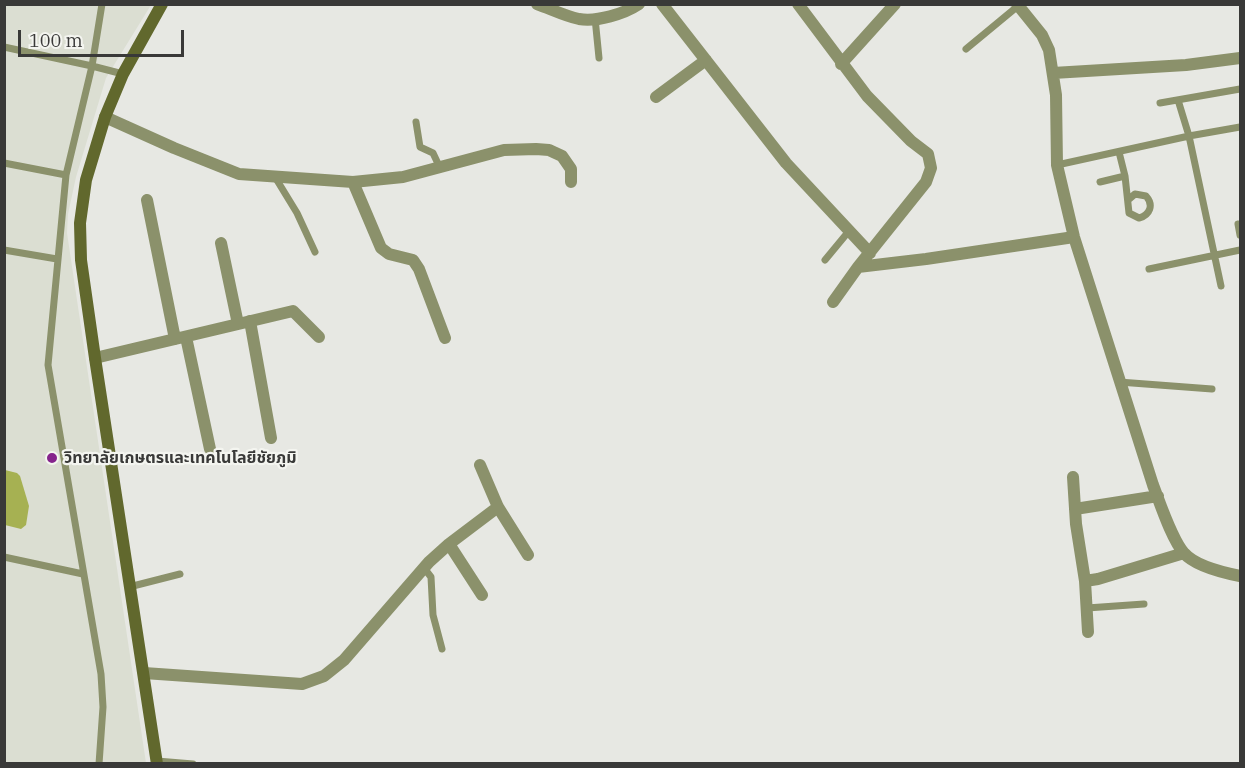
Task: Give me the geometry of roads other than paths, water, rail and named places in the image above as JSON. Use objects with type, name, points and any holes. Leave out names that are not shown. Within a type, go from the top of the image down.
[{"type":"street","points":[[157,762],[81,260],[80,223],[86,180],[105,117],[123,74],[162,4]]},
{"type":"street","points":[[537,4],[575,18],[595,18],[622,13],[639,4]]},
{"type":"street","points":[[662,4],[786,163],[870,253]]},
{"type":"street","points":[[798,4],[867,96],[911,141],[928,154],[931,162],[927,182],[832,302]]},
{"type":"street","points":[[841,64],[895,4]]},
{"type":"street","points":[[1018,5],[1047,43],[1052,59],[1056,95],[1058,165],[1074,237],[1119,382],[1169,525],[1184,553],[1217,571],[1240,576]]},
{"type":"street","points":[[1053,73],[1186,65],[1240,58]]},
{"type":"street","points":[[656,97],[706,60]]},
{"type":"street","points":[[105,117],[239,174],[353,182],[403,177],[504,150],[543,150],[562,156],[573,176],[571,182]]},
{"type":"street","points":[[353,182],[381,248],[389,254],[413,260],[419,269],[445,338]]},
{"type":"street","points":[[147,200],[210,449]]},
{"type":"street","points":[[858,267],[1074,237]]},
{"type":"street","points":[[221,243],[244,323],[271,438]]},
{"type":"street","points":[[95,358],[293,311],[319,337]]},
{"type":"street","points":[[480,465],[498,507],[528,555]]},
{"type":"street","points":[[1073,477],[1085,581],[1088,632]]},
{"type":"street","points":[[1075,509],[1158,496]]},
{"type":"street","points":[[144,673],[302,684],[324,676],[344,660],[424,568],[449,544],[498,507]]},
{"type":"street","points":[[449,544],[482,595]]},
{"type":"street","points":[[1085,581],[1184,553]]},
{"type":"lane","points":[[99,764],[102,707],[100,674],[48,365],[66,175],[92,66],[102,4]]},
{"type":"lane","points":[[966,49],[1018,5]]},
{"type":"lane","points":[[595,18],[599,58]]},
{"type":"lane","points":[[4,47],[123,74]]},
{"type":"lane","points":[[1160,103],[1240,89]]},
{"type":"lane","points":[[1178,100],[1189,136],[1221,286]]},
{"type":"lane","points":[[416,122],[420,147],[433,153],[440,168]]},
{"type":"lane","points":[[1058,165],[1240,127]]},
{"type":"lane","points":[[1119,152],[1128,200]]},
{"type":"lane","points":[[4,163],[66,175]]},
{"type":"lane","points":[[1100,182],[1125,176]]},
{"type":"lane","points":[[275,177],[297,213],[315,252]]},
{"type":"lane","points":[[1238,224],[1240,236]]},
{"type":"lane","points":[[825,260],[849,231]]},
{"type":"lane","points":[[4,249],[57,260]]},
{"type":"lane","points":[[1149,269],[1240,250]]},
{"type":"lane","points":[[1119,382],[1212,389]]},
{"type":"lane","points":[[4,557],[83,574]]},
{"type":"lane","points":[[424,568],[431,577],[433,615],[442,649]]},
{"type":"lane","points":[[129,586],[180,574]]},
{"type":"lane","points":[[1087,608],[1144,603]]},
{"type":"lane","points":[[157,762],[193,764]]},
{"type":"place","name":"วิทยาลัยเกษตรและเทคโนโลยีชัยภูมิ","points":[[52,458]]}]
